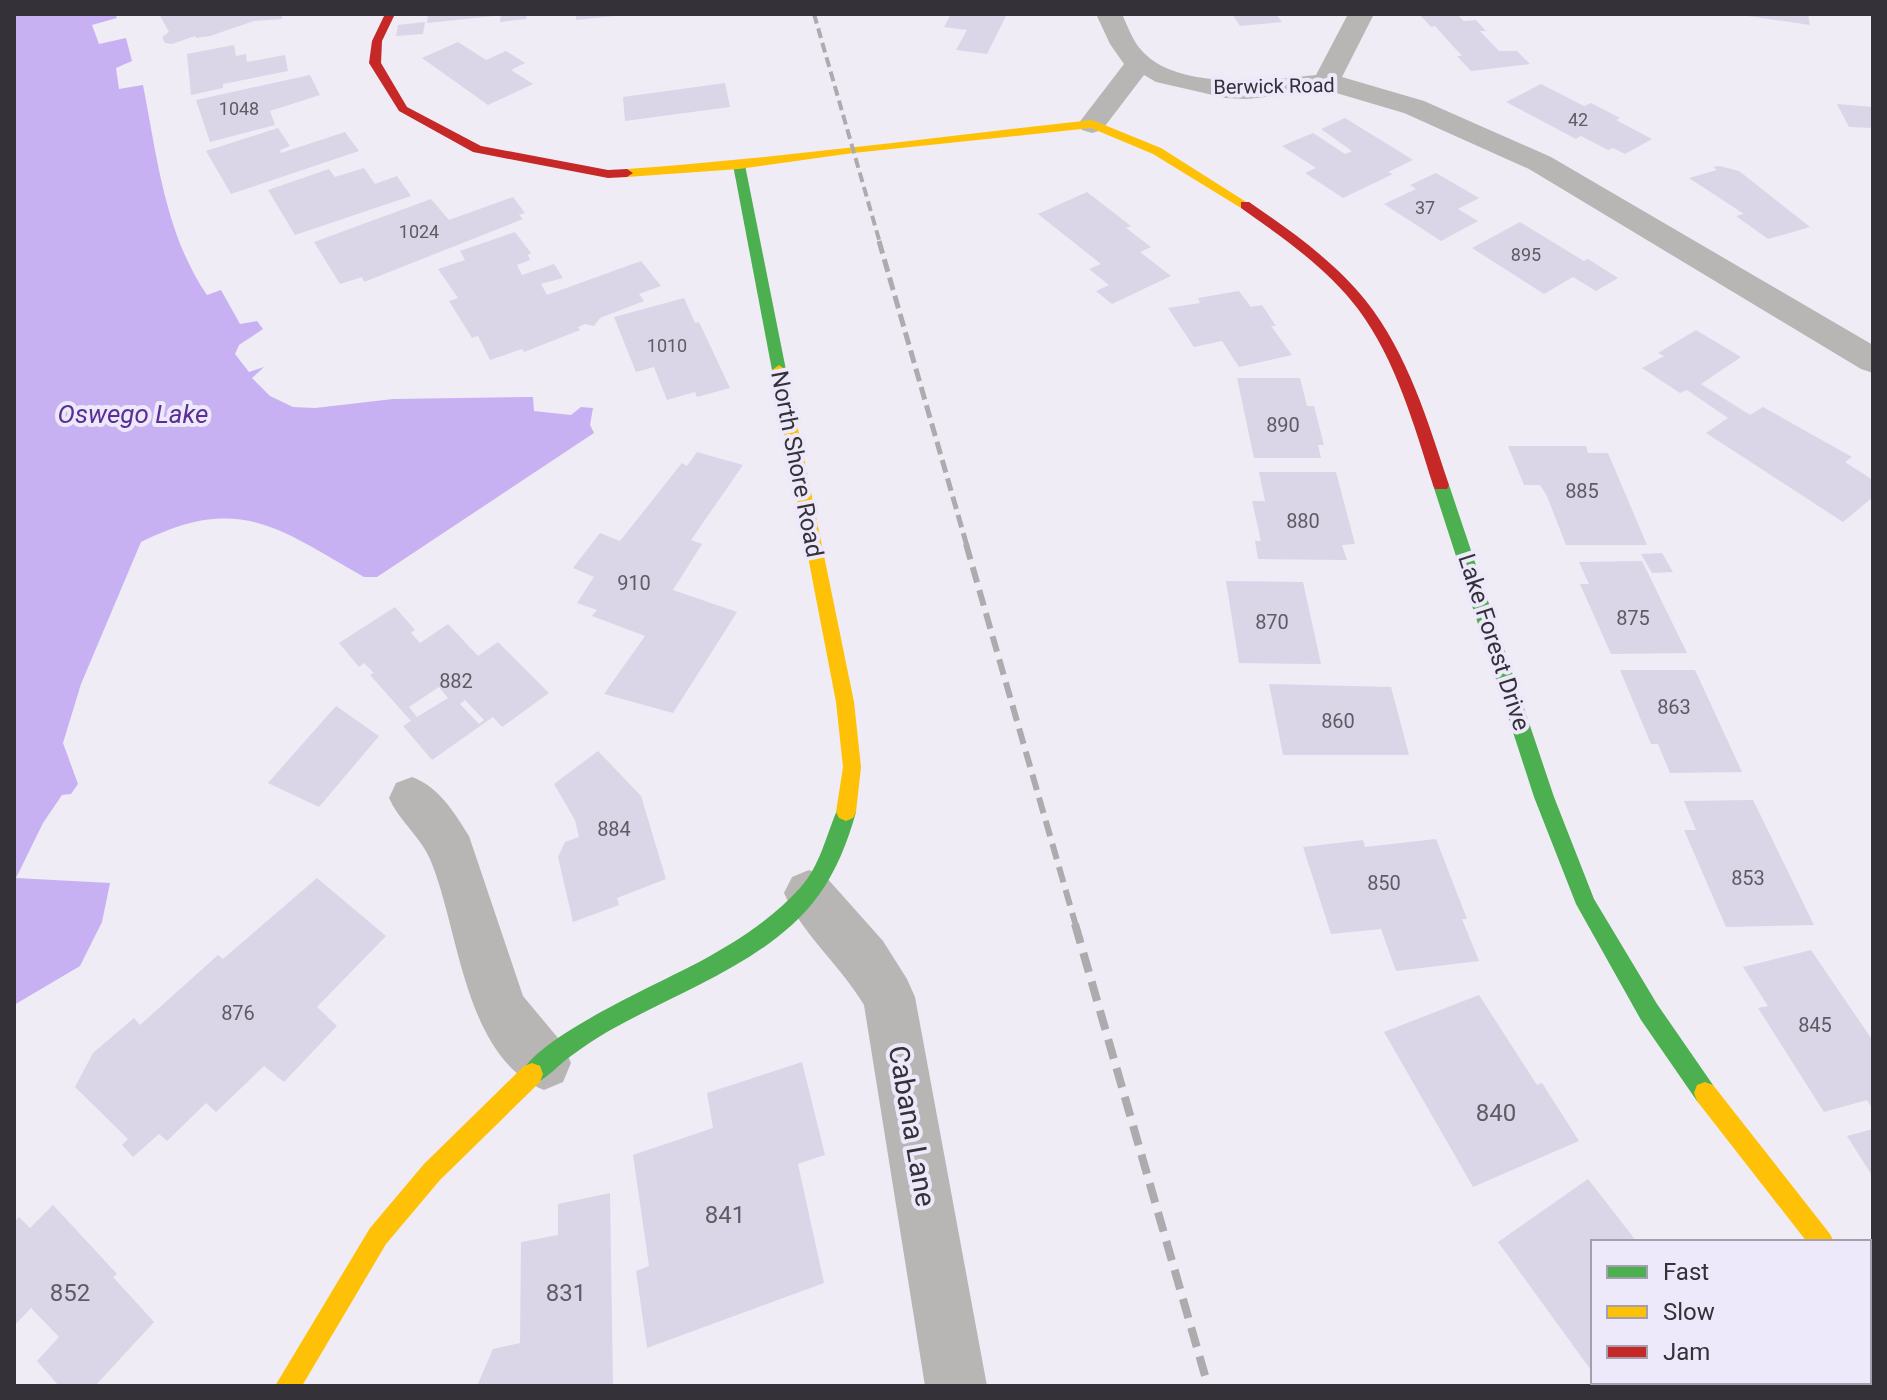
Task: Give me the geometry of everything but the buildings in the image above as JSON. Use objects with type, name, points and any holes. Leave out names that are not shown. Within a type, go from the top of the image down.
[{"type":"street","points":[[390,14],[377,41],[375,63],[403,109],[477,149],[608,174],[739,165],[853,149],[1092,124],[1139,63],[1123,44],[1109,14]]},
{"type":"street","points":[[1326,82],[1361,14]]},
{"type":"street","name":"Berwick Road","points":[[1139,63],[1183,82],[1226,90],[1272,89],[1326,82],[1386,95],[1540,163],[1873,361]]},
{"type":"street","name":"Lake Forest Drive","points":[[1092,124],[1128,136],[1232,197],[1317,261],[1362,306],[1392,359],[1418,417],[1544,797],[1586,904],[1642,1001],[1691,1075],[1820,1240]]},
{"type":"street","name":"North Shore Road","points":[[288,1386],[378,1236],[432,1172],[544,1063],[591,1029],[764,935],[809,893],[841,831],[852,767],[850,739],[739,165]]},
{"type":"street","points":[[412,798],[438,828],[452,852],[501,1008],[544,1063]]},
{"type":"street","name":"Cabana Lane","points":[[809,893],[865,959],[889,997],[956,1386]]},
{"type":"water","name":"Oswego Lake","points":[[14,14],[115,14],[117,18],[92,25],[99,44],[126,38],[132,61],[116,68],[119,89],[143,85],[164,194],[181,246],[207,295],[221,290],[240,324],[257,321],[263,329],[239,345],[235,354],[249,372],[264,367],[252,378],[270,396],[293,407],[315,408],[393,399],[533,397],[534,411],[571,415],[581,407],[593,408],[590,425],[594,433],[377,577],[364,577],[281,531],[232,519],[205,520],[175,527],[141,542],[81,684],[63,743],[78,784],[71,794],[62,795],[43,823],[16,878],[110,883],[102,922],[80,966],[14,1005]]},
{"type":"railway","points":[[814,14],[880,243]]},
{"type":"railway","points":[[879,241],[967,546]]},
{"type":"railway","points":[[966,544],[1076,926]]},
{"type":"railway","points":[[1075,924],[1208,1386]]},
{"type":"traffic: fast","points":[[739,165],[779,370]]},
{"type":"traffic: fast","points":[[1441,485],[1544,797],[1586,904],[1649,1012],[1705,1093]]},
{"type":"traffic: fast","points":[[532,1074],[598,1026],[709,968],[777,923],[807,895],[819,878],[846,812]]},
{"type":"traffic: slow","points":[[627,173],[739,165],[853,149],[1092,124],[1157,151],[1245,205]]},
{"type":"traffic: slow","points":[[779,370],[845,702],[852,767],[846,812]]},
{"type":"traffic: slow","points":[[288,1386],[378,1236],[432,1172],[532,1074]]},
{"type":"traffic: slow","points":[[1705,1093],[1820,1240]]},
{"type":"traffic: jam","points":[[390,14],[377,41],[375,63],[403,109],[477,149],[608,174],[627,173]]},
{"type":"traffic: jam","points":[[1245,205],[1322,263],[1362,305],[1399,369],[1441,485]]}]
